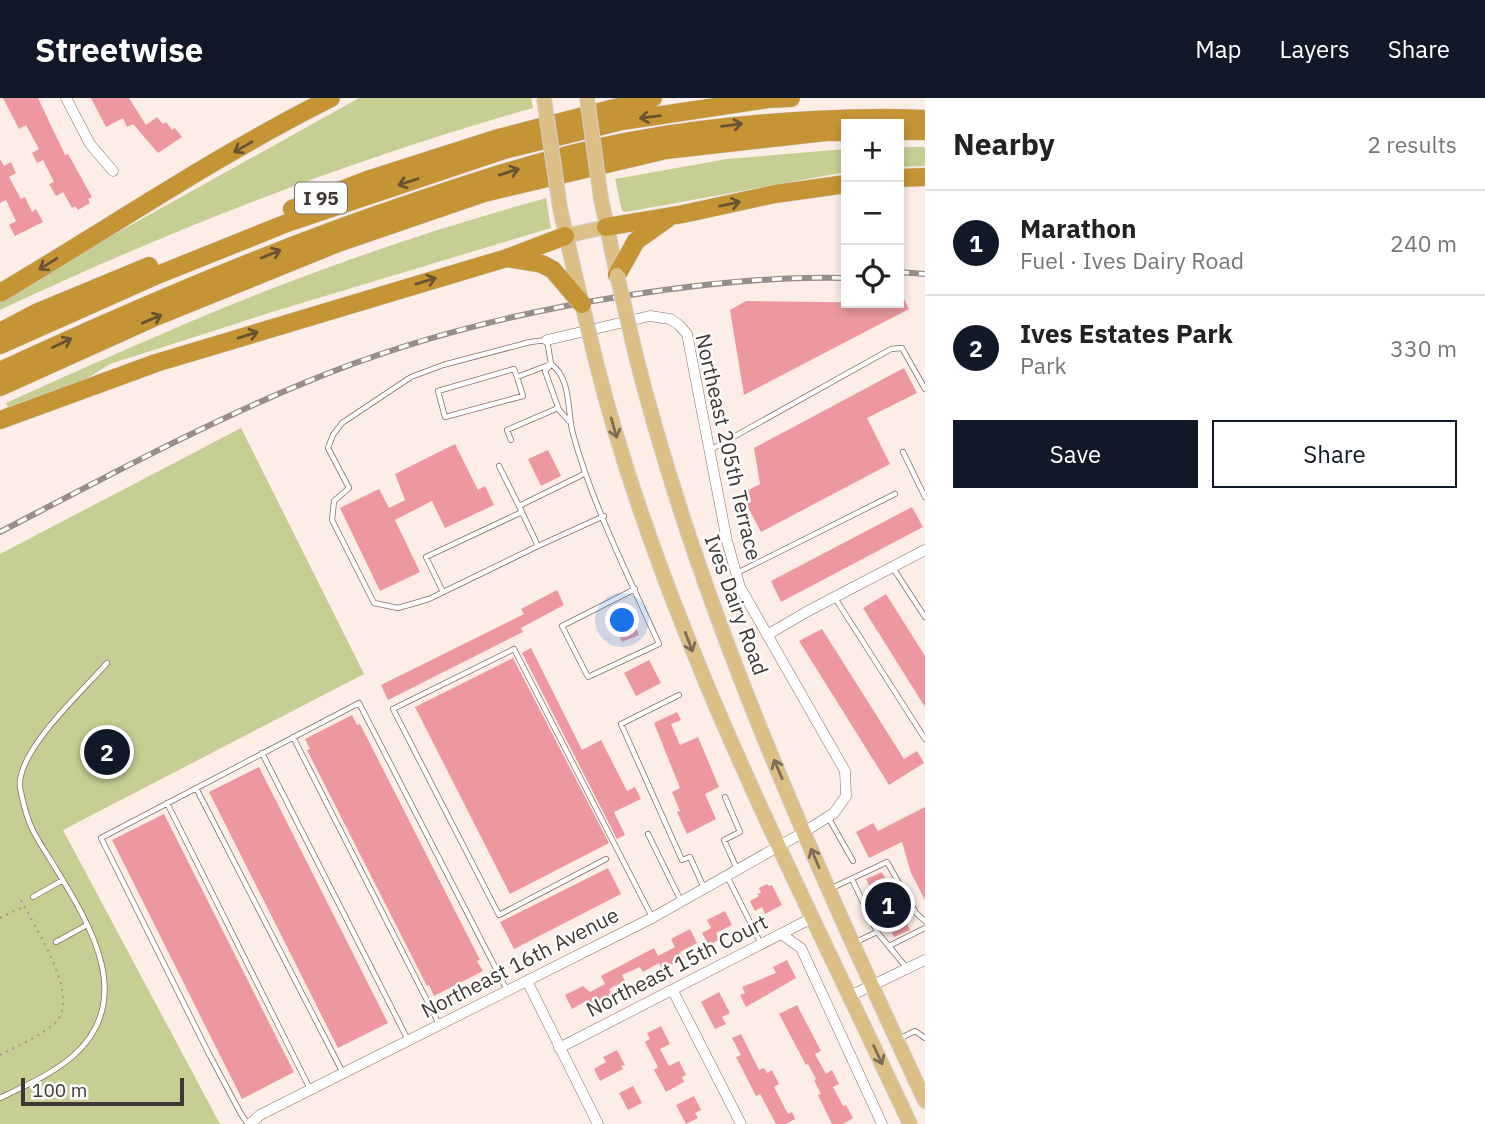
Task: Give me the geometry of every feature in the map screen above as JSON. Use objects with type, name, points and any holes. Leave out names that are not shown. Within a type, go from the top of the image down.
[{"type":"highway","points":[[302,113],[318,98]]},
{"type":"highway","points":[[0,293],[331,98]]},
{"type":"highway","name":"I 95","points":[[0,332],[38,312],[158,262],[370,179],[495,139],[653,98]]},
{"type":"highway","points":[[0,345],[155,276],[287,223],[504,150],[622,121],[768,99],[791,98]]},
{"type":"highway","points":[[0,371],[111,319],[312,238],[442,192],[537,163],[634,140],[743,124],[887,117],[925,119]]},
{"type":"highway","points":[[904,131],[925,131]]},
{"type":"highway","name":"I 95","points":[[0,387],[153,318],[326,248],[484,193],[666,150],[841,132]]},
{"type":"highway","points":[[904,178],[925,177]]},
{"type":"highway","points":[[606,227],[777,194],[841,185]]},
{"type":"highway","points":[[615,267],[636,241],[673,215]]},
{"type":"highway","points":[[0,420],[146,366],[507,257],[565,236]]},
{"type":"highway","points":[[507,257],[542,264],[553,270],[582,304]]},
{"type":"main road","points":[[544,98],[565,236],[623,460],[656,559],[708,691],[910,1124]]},
{"type":"main road","name":"Ives Dairy Road","points":[[587,98],[606,227],[636,356],[703,581],[828,890],[925,1101]]},
{"type":"main road","points":[[565,236],[606,227]]},
{"type":"street","points":[[66,98],[90,144],[113,171]]},
{"type":"street","name":"Northeast 205th Terrace","points":[[547,340],[650,316],[661,317],[679,325],[687,334],[727,541],[740,587],[845,771],[846,796],[834,813],[804,832]]},
{"type":"street","points":[[767,635],[925,550]]},
{"type":"street","name":"Northeast 16th Avenue","points":[[249,1124],[260,1115],[652,918],[804,832]]},
{"type":"street","name":"Northeast 15th Court","points":[[559,1048],[812,918]]},
{"type":"street","points":[[781,934],[801,948],[882,1124]]},
{"type":"street","points":[[850,996],[925,960]]},
{"type":"street","points":[[527,981],[598,1124]]},
{"type":"street","points":[[673,991],[741,1124]]},
{"type":"lane","points":[[569,422],[571,408],[558,369],[551,364],[547,340],[530,342],[423,371],[342,423],[333,435],[328,448],[349,488],[334,501],[332,520],[374,603],[398,608],[429,599],[604,516]]},
{"type":"lane","points":[[710,450],[891,349],[902,348],[925,389]]},
{"type":"lane","points":[[517,377],[551,364]]},
{"type":"lane","points":[[551,364],[545,371],[558,408],[569,422],[584,474],[604,516],[659,644],[588,677],[562,626],[635,589]]},
{"type":"lane","points":[[514,369],[517,377],[523,396],[445,417],[438,390],[514,369]]},
{"type":"lane","points":[[511,440],[507,430],[558,408]]},
{"type":"lane","points":[[903,452],[925,497]]},
{"type":"lane","points":[[499,466],[538,546]]},
{"type":"lane","points":[[443,592],[426,557],[584,474]]},
{"type":"lane","points":[[736,573],[895,494]]},
{"type":"lane","points":[[892,567],[925,617]]},
{"type":"lane","points":[[834,597],[925,739]]},
{"type":"lane","points":[[606,859],[499,915],[393,709],[514,649],[652,918]]},
{"type":"lane","points":[[0,1098],[59,1067],[76,1054],[91,1034],[102,1009],[106,989],[104,967],[87,925],[27,822],[20,782],[32,748],[107,663]]},
{"type":"lane","points":[[679,695],[621,724],[682,860],[690,857],[704,888]]},
{"type":"lane","points":[[249,1124],[208,1052],[101,838],[293,737],[359,703],[507,991]]},
{"type":"lane","points":[[293,737],[440,1025]]},
{"type":"lane","points":[[262,753],[409,1041]]},
{"type":"lane","points":[[196,788],[343,1073]]},
{"type":"lane","points":[[725,797],[740,832],[724,840],[737,869]]},
{"type":"lane","points":[[166,803],[311,1090]]},
{"type":"lane","points":[[828,817],[853,861]]},
{"type":"lane","points":[[648,834],[681,902]]},
{"type":"lane","points":[[828,890],[887,862],[916,913],[925,921]]},
{"type":"lane","points":[[727,876],[761,944]]},
{"type":"lane","points":[[852,879],[877,932],[908,968]]},
{"type":"lane","points":[[33,897],[63,880]]},
{"type":"lane","points":[[56,942],[87,925]]},
{"type":"lane","points":[[889,946],[925,928]]},
{"type":"lane","points":[[852,944],[877,932]]},
{"type":"lane","points":[[897,1040],[914,1031],[925,1038]]},
{"type":"path","points":[[0,1055],[54,1024],[64,1006],[61,979],[20,898]]},
{"type":"path","points":[[0,918],[24,906]]},
{"type":"green space","points":[[359,98],[531,98],[533,108],[396,150],[262,198],[130,252],[0,310],[0,303],[113,235]]},
{"type":"green space","points":[[904,147],[925,147],[925,166],[904,167]]},
{"type":"green space","points":[[841,149],[841,173],[622,211],[615,179],[727,159]]},
{"type":"green space","points":[[546,198],[551,228],[110,364],[86,379],[8,407],[6,403],[164,333],[284,284],[407,240]]},
{"type":"green space","points":[[241,428],[364,674],[63,830],[220,1124],[0,1124],[0,554]]},
{"type":"building","points":[[3,98],[38,98],[65,155],[68,154],[92,197],[88,199],[90,203],[78,210],[75,206],[72,208],[63,192],[56,196],[49,184],[54,182],[43,160],[37,163],[32,153],[39,149],[26,125],[19,129]]},
{"type":"building","points":[[91,98],[129,98],[146,125],[157,117],[163,124],[166,122],[172,130],[175,128],[182,137],[158,153],[133,124],[127,127],[123,118],[106,127]]},
{"type":"building","points":[[0,159],[4,166],[11,162],[16,173],[9,177],[21,199],[25,197],[32,212],[36,209],[43,222],[15,236],[9,225],[16,221],[6,200],[0,203]]},
{"type":"building","points":[[904,299],[909,309],[744,395],[730,310],[746,301],[841,302],[841,308],[904,308]]},
{"type":"building","points":[[904,368],[917,393],[867,418],[890,464],[761,532],[741,494],[760,484],[754,448]]},
{"type":"building","points":[[455,444],[478,490],[485,486],[494,505],[445,528],[432,501],[395,520],[420,572],[380,591],[340,508],[379,489],[389,508],[405,500],[395,474]]},
{"type":"building","points":[[548,450],[561,476],[541,486],[528,459]]},
{"type":"building","points":[[912,507],[923,527],[781,602],[771,581]]},
{"type":"building","points":[[557,590],[564,605],[521,628],[523,632],[388,700],[381,685],[524,614],[521,609]]},
{"type":"building","points":[[886,594],[925,656],[925,707],[863,608]]},
{"type":"building","points":[[632,619],[639,635],[622,642],[615,627]]},
{"type":"building","points":[[822,629],[904,759],[917,751],[924,763],[889,785],[799,641]]},
{"type":"building","points":[[531,648],[582,750],[601,740],[627,791],[635,787],[641,799],[614,812],[625,835],[617,839],[522,653]]},
{"type":"building","points":[[513,658],[609,843],[510,894],[415,707]]},
{"type":"building","points":[[649,660],[661,683],[636,696],[624,673]]},
{"type":"building","points":[[677,712],[681,720],[671,724],[680,745],[698,737],[719,787],[705,794],[716,819],[687,834],[672,792],[680,788],[654,723]]},
{"type":"building","points":[[352,715],[357,725],[360,724],[480,960],[477,961],[483,971],[434,996],[307,750],[310,749],[305,739]]},
{"type":"building","points":[[259,767],[388,1023],[338,1048],[209,792]]},
{"type":"building","points":[[925,807],[925,900],[911,873],[902,842],[869,858],[856,832],[873,823],[878,831]]},
{"type":"building","points":[[164,814],[294,1072],[242,1099],[112,840]]},
{"type":"building","points":[[608,868],[621,894],[514,949],[500,922]]},
{"type":"building","points":[[882,872],[910,930],[894,937],[866,879]]},
{"type":"building","points":[[772,885],[782,905],[765,914],[762,907],[755,911],[750,901],[759,896],[759,888]]},
{"type":"building","points":[[725,911],[732,925],[716,933],[719,940],[709,945],[702,933],[711,928],[707,920]]},
{"type":"building","points":[[690,929],[697,943],[680,952],[684,958],[662,969],[659,963],[643,972],[640,967],[622,975],[625,981],[609,989],[613,995],[592,1007],[588,1000],[572,1009],[565,995],[583,986],[590,992],[605,984],[601,976],[654,948],[658,956],[675,947],[671,939]]},
{"type":"building","points":[[787,960],[796,978],[746,1007],[740,995],[745,993],[742,987],[776,973],[773,967]]},
{"type":"building","points":[[719,992],[730,1013],[722,1017],[726,1024],[715,1029],[701,1002]]},
{"type":"building","points":[[797,1005],[821,1051],[815,1054],[826,1074],[832,1070],[839,1084],[833,1087],[853,1118],[843,1124],[832,1124],[818,1095],[821,1094],[814,1080],[816,1079],[779,1014]]},
{"type":"building","points":[[661,1026],[670,1044],[660,1049],[669,1066],[679,1061],[686,1075],[682,1077],[684,1082],[666,1092],[654,1070],[658,1067],[645,1042],[650,1039],[647,1033]]},
{"type":"building","points":[[741,1034],[759,1070],[764,1068],[767,1073],[772,1070],[779,1084],[774,1087],[788,1114],[792,1112],[795,1119],[786,1124],[776,1124],[760,1094],[756,1096],[736,1057],[741,1055],[732,1038]]},
{"type":"building","points":[[617,1050],[625,1065],[621,1066],[623,1069],[600,1081],[594,1069],[606,1062],[603,1057]]},
{"type":"building","points":[[633,1086],[642,1103],[628,1110],[619,1093]]},
{"type":"building","points":[[694,1096],[701,1110],[695,1113],[698,1118],[686,1124],[676,1105]]},
{"type":"railway","points":[[904,272],[925,274]]},
{"type":"railway","points":[[0,532],[227,417],[344,367],[424,340],[547,310],[657,291],[765,280],[841,278]]},
{"type":"place","name":"Ives Estates Park","points":[[107,752]]},
{"type":"place","name":"Marathon","points":[[888,905]]}]
